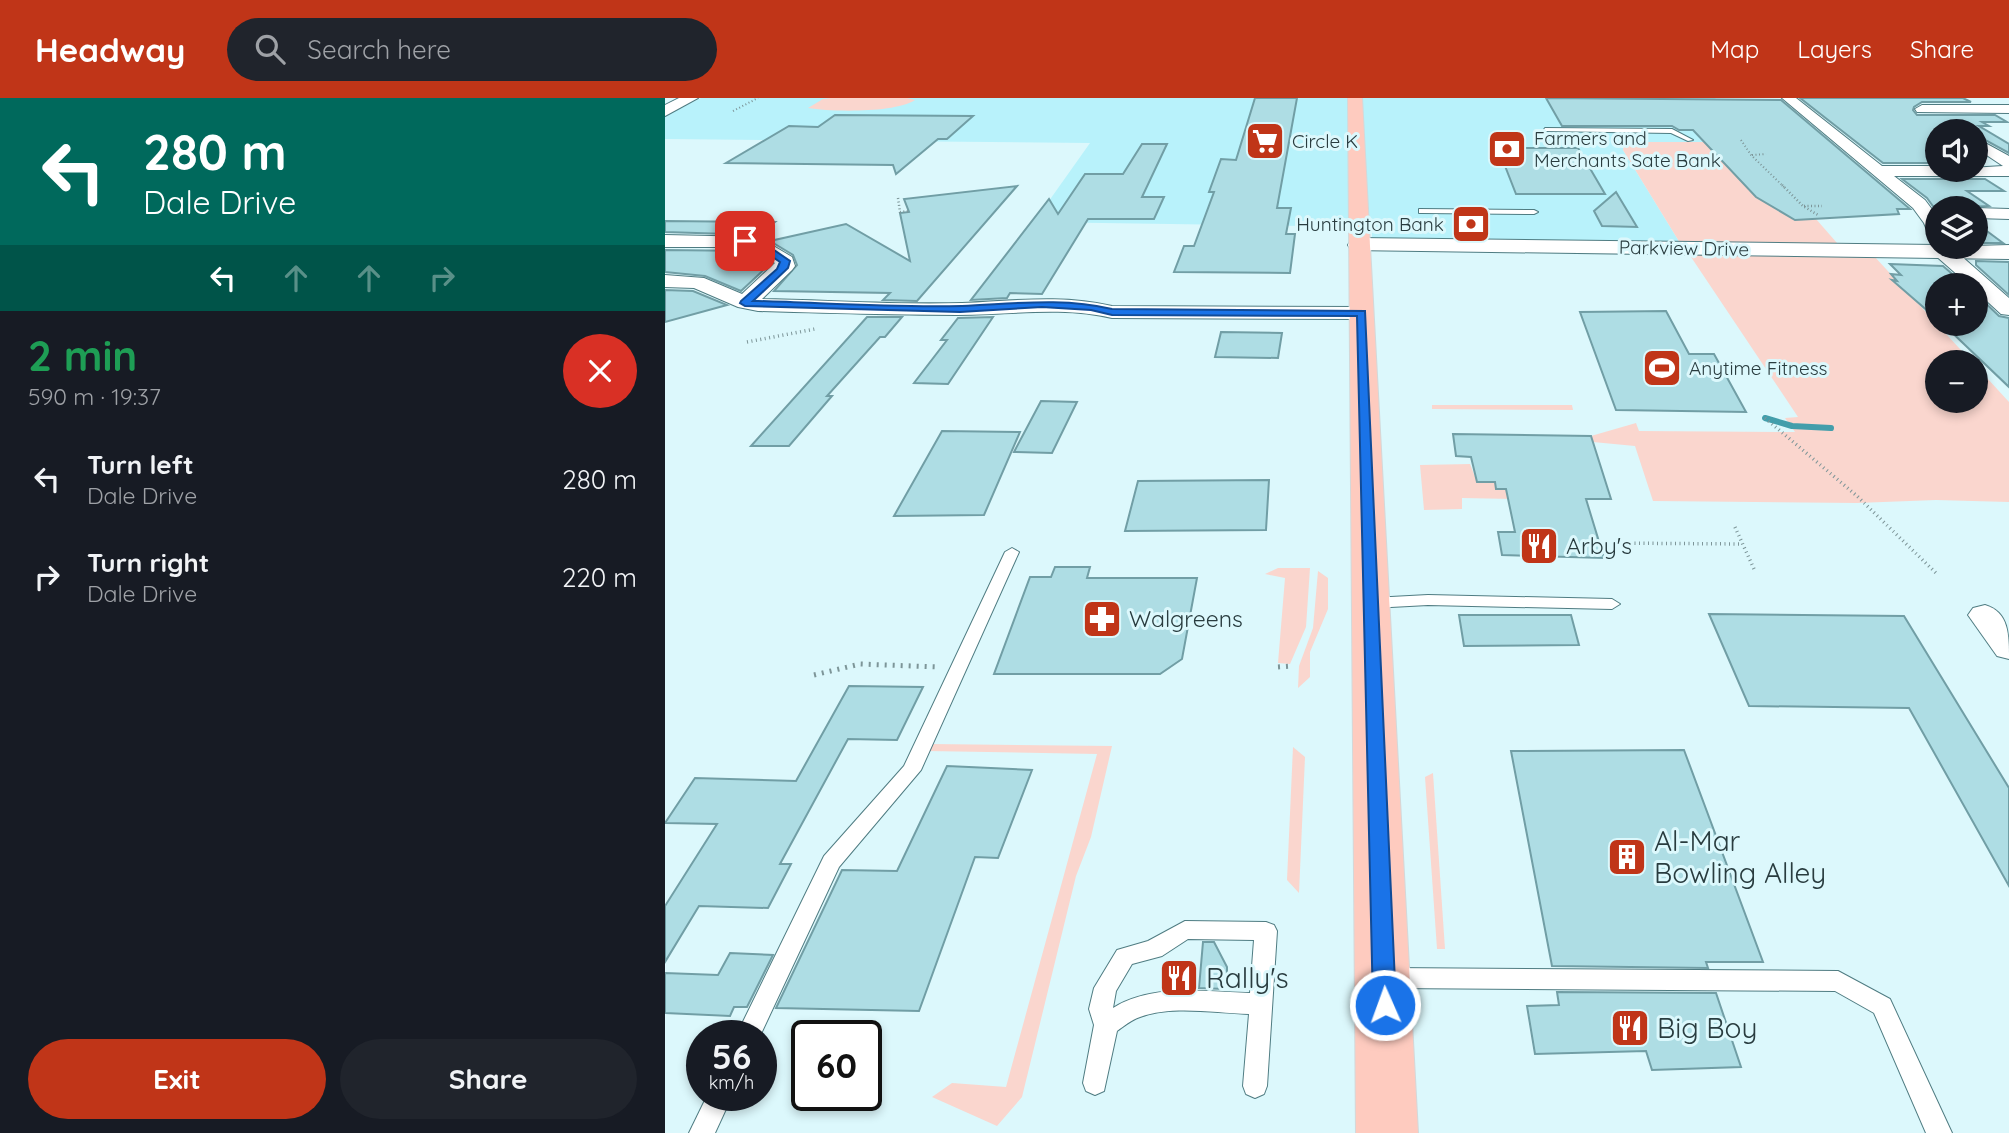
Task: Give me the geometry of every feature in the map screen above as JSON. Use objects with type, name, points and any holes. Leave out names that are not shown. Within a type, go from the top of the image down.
[{"type":"main road","points":[[1355,98],[1387,1133]]},
{"type":"street","points":[[665,111],[691,98]]},
{"type":"street","points":[[1788,98],[1925,208]]},
{"type":"street","points":[[1938,119],[1918,106],[2009,109]]},
{"type":"street","points":[[1988,139],[1998,138]]},
{"type":"street","points":[[1988,148],[2009,163]]},
{"type":"street","points":[[1878,171],[2009,171]]},
{"type":"street","points":[[1988,213],[2009,214]]},
{"type":"street","points":[[665,241],[758,243],[785,261],[785,266],[745,303]]},
{"type":"street","name":"Parkview Drive","points":[[1359,245],[1925,245]]},
{"type":"street","name":"Parkview Drive","points":[[1988,250],[2009,252]]},
{"type":"street","points":[[1959,259],[1999,291],[2009,309]]},
{"type":"street","points":[[665,281],[697,282],[745,303],[960,309],[1042,304],[1091,307],[1112,312],[1362,313]]},
{"type":"street","points":[[1985,615],[2009,648]]},
{"type":"lane","points":[[1545,130],[1672,131],[1689,140]]},
{"type":"lane","points":[[1422,212],[1534,212]]},
{"type":"lane","points":[[756,1020],[831,862],[912,770],[1011,552]]},
{"type":"lane","points":[[1372,603],[1428,600],[1612,604]]},
{"type":"lane","points":[[1095,1083],[1106,1026],[1101,1009],[1105,988],[1125,957],[1154,949],[1185,930],[1266,931],[1255,1086]]},
{"type":"lane","points":[[1384,978],[1838,981],[1882,1006],[1939,1133]]},
{"type":"lane","points":[[1106,1026],[1131,1009],[1143,1006],[1166,1003],[1261,1004]]},
{"type":"lane","points":[[702,1133],[713,1111]]},
{"type":"path","points":[[733,111],[758,98]]},
{"type":"path","points":[[1741,140],[1751,155],[1803,206],[1818,215]]},
{"type":"path","points":[[1751,155],[1766,154]]},
{"type":"path","points":[[898,198],[900,212],[909,211]]},
{"type":"path","points":[[1803,206],[1822,206]]},
{"type":"path","points":[[747,342],[820,328]]},
{"type":"path","points":[[1765,418],[1867,507],[1936,573]]},
{"type":"path","points":[[1862,510],[1867,507]]},
{"type":"path","points":[[1735,527],[1754,569]]},
{"type":"path","points":[[1603,543],[1742,544]]},
{"type":"path","points":[[814,675],[860,664],[960,668]]},
{"type":"path","points":[[1278,667],[1293,666]]},
{"type":"shaded area","points":[[701,98],[1715,98],[1763,142],[1630,142],[1624,145],[1623,150],[1680,243],[1372,240],[1372,227],[1034,222],[1090,143],[665,139],[665,116]]},
{"type":"shaded area","points":[[823,99],[915,100],[879,109],[847,111],[808,108]]},
{"type":"shaded area","points":[[1630,142],[1736,142],[1755,185],[1772,207],[1798,218],[1816,219],[1837,243],[1680,243],[1623,150],[1624,145]]},
{"type":"shaded area","points":[[1689,254],[1874,256],[1925,311],[1925,336],[1948,336],[1961,350],[1925,350],[1925,413],[1988,413],[1988,379],[2009,402],[2009,502],[1653,501],[1635,446],[1593,442],[1591,436],[1636,423],[1639,431],[1795,432],[1785,418],[1798,417]]},
{"type":"shaded area","points":[[1432,405],[1572,405],[1573,410],[1432,409]]},
{"type":"shaded area","points":[[1470,464],[1477,482],[1495,482],[1497,489],[1526,489],[1573,500],[1462,498],[1462,509],[1424,510],[1420,465]]},
{"type":"shaded area","points":[[1278,568],[1310,568],[1306,627],[1290,664],[1278,663],[1285,578],[1265,574]]},
{"type":"shaded area","points":[[1318,571],[1328,578],[1328,609],[1310,652],[1310,677],[1298,688],[1299,666],[1313,628]]},
{"type":"shaded area","points":[[930,744],[1112,746],[1091,837],[1076,876],[1022,1097],[997,1126],[932,1097],[952,1083],[1006,1087],[1097,754],[927,751]]},
{"type":"shaded area","points":[[1293,747],[1305,757],[1299,893],[1287,880]]},
{"type":"shaded area","points":[[1433,773],[1445,949],[1437,949],[1425,777]]},
{"type":"building","points":[[1255,98],[1297,98],[1277,208],[1291,208],[1286,234],[1295,234],[1290,273],[1174,272],[1184,246],[1194,246],[1214,192],[1209,192],[1221,159],[1236,160]]},
{"type":"building","points":[[1546,98],[1781,100],[1910,209],[1897,209],[1899,214],[1795,220],[1756,197],[1693,130],[1679,130],[1672,126],[1562,126]]},
{"type":"building","points":[[1800,98],[1963,98],[1971,102],[1922,102],[1913,110],[1917,115],[1995,115],[2007,122],[1988,122],[1988,119],[1925,119],[1925,163],[1883,163]]},
{"type":"building","points":[[835,115],[973,116],[947,139],[938,139],[896,174],[893,165],[726,163],[789,126],[818,127]]},
{"type":"building","points":[[1988,131],[2009,144],[2009,153],[1988,142]]},
{"type":"building","points":[[1142,144],[1167,144],[1142,197],[1164,197],[1154,219],[1088,219],[1042,294],[1010,293],[1007,298],[971,300],[1049,199],[1058,214],[1085,174],[1123,174]]},
{"type":"building","points":[[1498,148],[1578,148],[1605,194],[1516,194]]},
{"type":"building","points":[[1902,179],[1925,179],[1925,182],[1988,181],[2004,191],[1967,191],[1974,196],[1925,196]]},
{"type":"building","points":[[1017,186],[917,301],[883,300],[890,293],[774,291],[797,265],[793,255],[770,241],[846,224],[910,261],[900,213],[909,212],[904,199]]},
{"type":"building","points":[[1616,192],[1637,227],[1602,226],[1594,211]]},
{"type":"building","points":[[665,221],[775,222],[759,235],[665,232]]},
{"type":"building","points":[[1988,232],[2003,243],[1988,243]]},
{"type":"building","points":[[665,250],[752,251],[771,263],[741,291],[705,276],[665,272]]},
{"type":"building","points":[[1976,261],[2009,262],[2009,295],[1988,273],[1976,265]]},
{"type":"building","points":[[1890,264],[1943,266],[1951,273],[1925,273],[1925,309],[1892,280],[1897,281],[1891,274],[1901,275]]},
{"type":"building","points":[[665,290],[693,291],[727,305],[665,322]]},
{"type":"building","points":[[1988,305],[1999,316],[2009,318],[2009,387],[1988,367],[1988,350],[1970,350],[1956,336],[1988,336]]},
{"type":"building","points":[[1666,311],[1689,354],[1714,354],[1746,412],[1616,410],[1580,312]]},
{"type":"building","points":[[867,317],[902,317],[885,337],[880,337],[827,396],[832,396],[789,446],[751,446]]},
{"type":"building","points":[[993,317],[948,384],[914,383],[947,340],[941,340],[958,318]]},
{"type":"building","points":[[1221,332],[1282,333],[1278,358],[1215,357]]},
{"type":"building","points":[[1041,401],[1077,402],[1052,453],[1014,452]]},
{"type":"building","points":[[942,431],[1020,432],[984,515],[894,516]]},
{"type":"building","points":[[1453,434],[1591,436],[1611,499],[1586,499],[1604,558],[1502,555],[1498,532],[1515,532],[1506,489],[1496,489],[1495,482],[1477,482],[1471,457],[1456,456]]},
{"type":"building","points":[[1269,480],[1266,530],[1125,531],[1138,481]]},
{"type":"building","name":"Walgreens","points":[[1055,567],[1090,567],[1087,578],[1197,578],[1182,659],[1160,674],[994,674],[1030,577],[1051,577]]},
{"type":"building","points":[[1709,614],[1904,616],[2009,788],[2009,886],[1909,708],[1749,706]]},
{"type":"building","points":[[1459,615],[1571,615],[1579,645],[1464,646]]},
{"type":"building","points":[[849,686],[923,687],[897,740],[848,739],[780,864],[791,864],[768,908],[699,906],[665,962],[665,906],[717,824],[665,823],[695,778],[796,781]]},
{"type":"building","name":"Al-Mar Bowling Alley","points":[[1684,750],[1763,962],[1706,962],[1708,968],[1552,966],[1511,751]]},
{"type":"building","points":[[947,766],[1032,770],[998,858],[975,857],[919,1011],[776,1008],[842,870],[897,871]]},
{"type":"building","points":[[1203,942],[1214,942],[1227,967],[1227,983],[1224,989],[1199,988]]},
{"type":"building","points":[[730,953],[773,955],[747,1007],[734,1007],[730,1016],[665,1013],[665,973],[718,975]]},
{"type":"building","name":"Big Boy","points":[[1557,992],[1716,993],[1741,1067],[1652,1070],[1646,1051],[1535,1054],[1527,1006],[1559,1005]]},
{"type":"waterway","points":[[1765,418],[1792,426],[1831,428]]},
{"type":"place","name":"Circle K","points":[[1265,141]]},
{"type":"place","name":"Farmers and Merchants Sate Bank","points":[[1507,149]]},
{"type":"place","name":"Huntington Bank","points":[[1471,224]]},
{"type":"place","name":"Anytime Fitness","points":[[1662,368]]},
{"type":"place","name":"Arby's","points":[[1539,546]]},
{"type":"place","name":"Walgreens","points":[[1102,619]]},
{"type":"place","name":"Al-Mar Bowling Alley","points":[[1627,857]]},
{"type":"place","name":"Rally's","points":[[1179,978]]},
{"type":"place","name":"Big Boy","points":[[1630,1028]]},
{"type":"route","points":[[745,241],[767,248],[785,261],[785,266],[745,303],[960,309],[1042,304],[1091,307],[1112,312],[1362,313],[1385,1005]]}]
